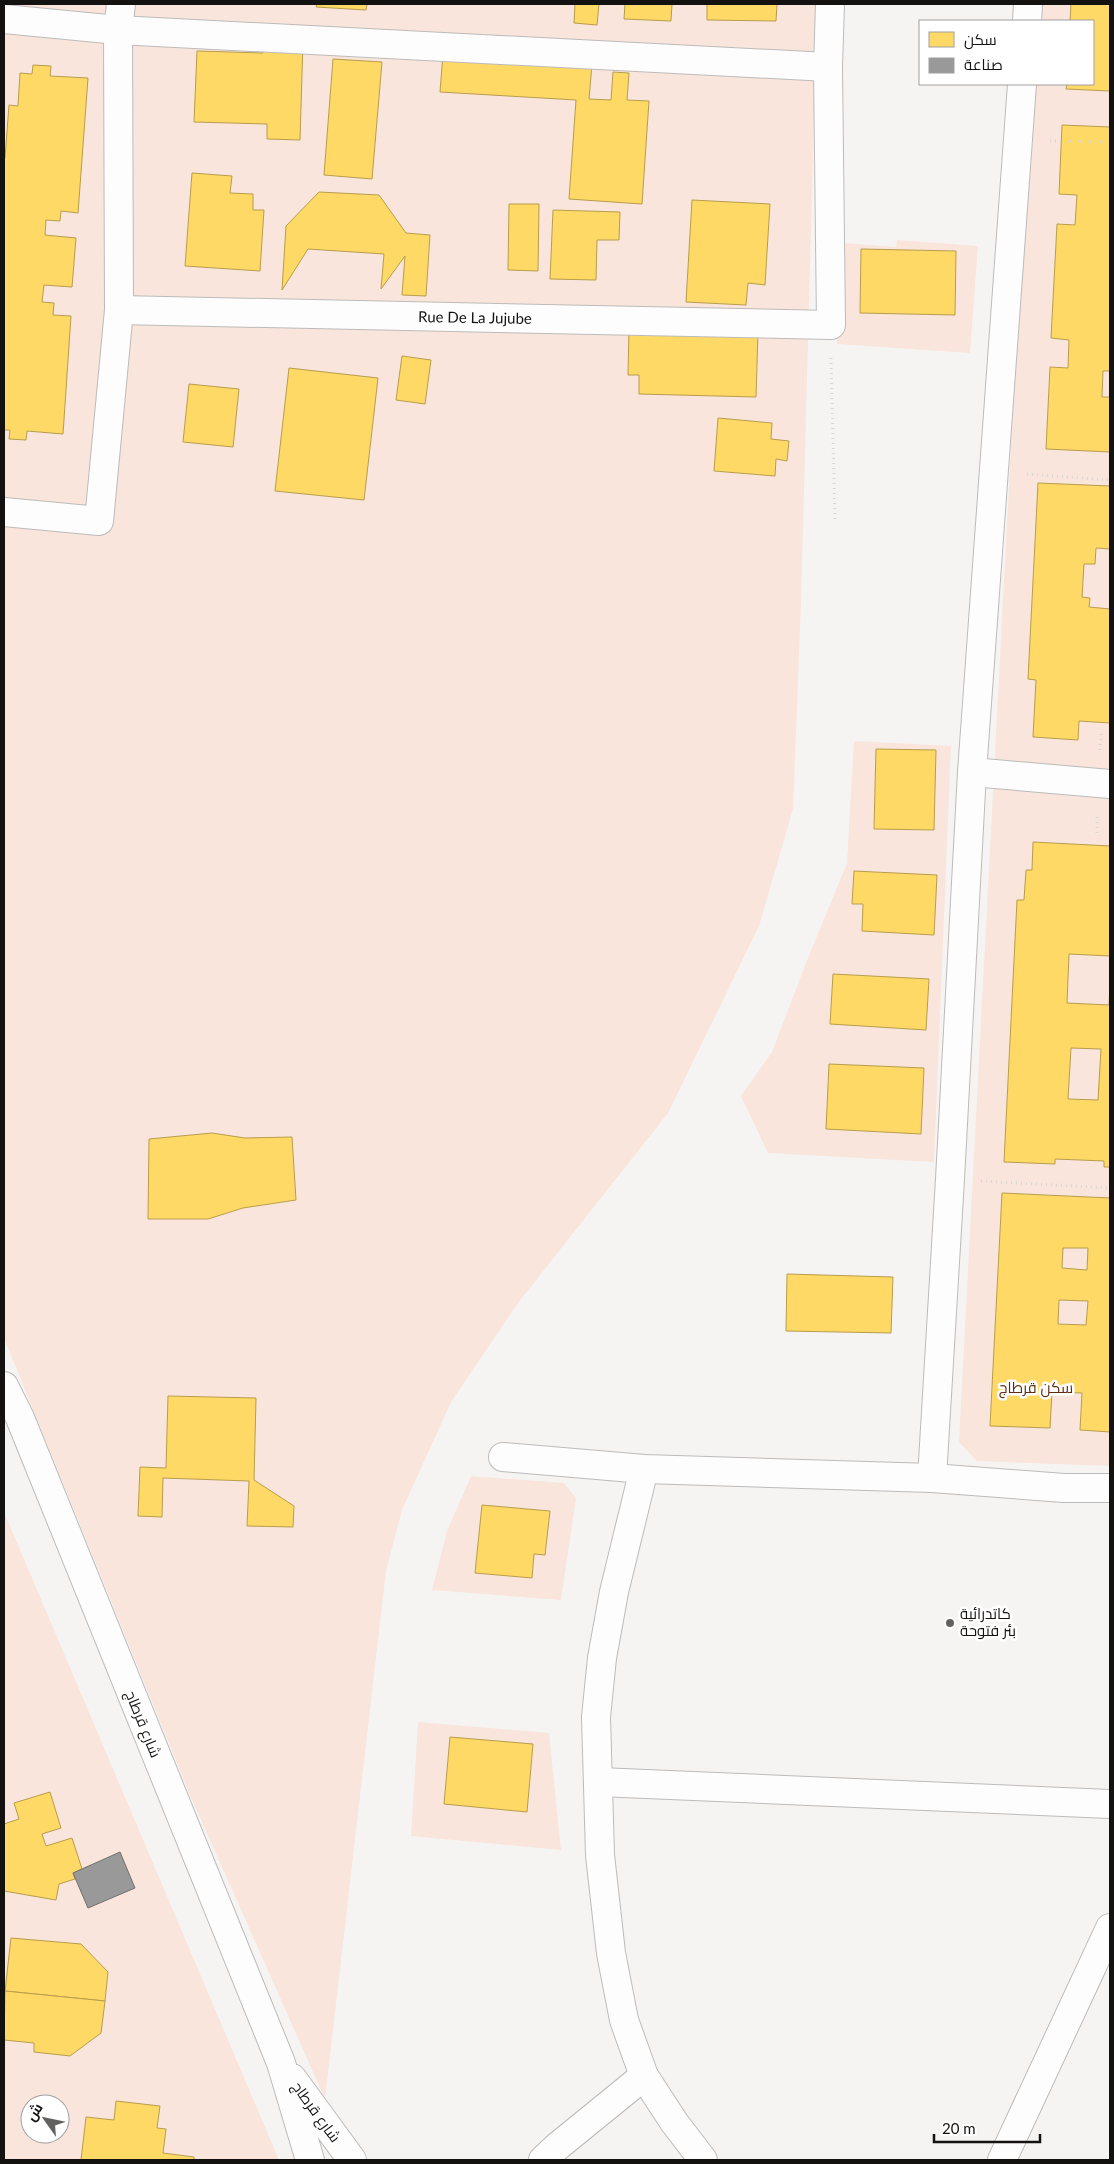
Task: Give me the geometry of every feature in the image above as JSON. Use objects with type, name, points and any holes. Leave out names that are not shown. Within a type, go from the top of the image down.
[{"type":"street","points":[[830,4],[828,67],[831,325]]},
{"type":"street","points":[[1027,20],[1028,4]]},
{"type":"street","points":[[4,19],[119,17],[828,67]]},
{"type":"street","points":[[4,512],[99,521],[119,310],[119,17]]},
{"type":"street","points":[[932,1478],[972,772],[1022,85]]},
{"type":"street","name":"Rue De La Jujube","points":[[119,310],[831,325]]},
{"type":"street","points":[[972,772],[1110,784]]},
{"type":"street","name":"شارع قرطاج","points":[[4,1386],[12,1423],[280,2063],[310,2160]]},
{"type":"street","points":[[503,1457],[644,1469],[932,1478],[1064,1488],[1110,1488]]},
{"type":"street","points":[[644,1469],[614,1592],[602,1658],[596,1717],[600,1782],[600,1855],[611,1953],[624,2020],[644,2076],[674,2122],[704,2160]]},
{"type":"street","points":[[600,1782],[1110,1804]]},
{"type":"street","points":[[1002,2160],[1110,1928]]},
{"type":"street","name":"شارع قرطاج","points":[[280,2063],[352,2160]]},
{"type":"street","points":[[551,2155],[644,2076]]},
{"type":"path","points":[[1017,141],[1110,142]]},
{"type":"path","points":[[831,325],[835,520]]},
{"type":"path","points":[[994,471],[1110,480]]},
{"type":"path","points":[[950,1179],[1110,1188]]},
{"type":"green space","points":[[4,4],[817,4],[801,603],[793,809],[759,926],[668,1113],[518,1303],[451,1402],[402,1510],[386,1571],[325,2099],[190,1795],[4,1338]]},
{"type":"green space","name":"سكن قرطاج","points":[[1034,4],[1110,4],[1110,1466],[977,1461],[959,1442],[1030,85],[1094,85],[1094,20],[1034,20]]},
{"type":"green space","points":[[897,240],[978,246],[970,353],[837,344],[844,243],[896,247]]},
{"type":"green space","points":[[854,741],[951,746],[934,1162],[768,1153],[741,1096],[772,1052],[847,863]]},
{"type":"green space","points":[[471,1476],[564,1483],[576,1498],[561,1600],[432,1590],[447,1531]]},
{"type":"green space","points":[[4,1512],[279,2160],[4,2160]]},
{"type":"green space","points":[[418,1722],[549,1733],[561,1850],[411,1836]]},
{"type":"building: سكن","points":[[317,4],[367,4],[366,10],[316,7]]},
{"type":"building: سكن","points":[[575,4],[599,4],[597,25],[574,23]]},
{"type":"building: سكن","points":[[625,4],[672,4],[671,21],[624,19]]},
{"type":"building: سكن","points":[[707,4],[777,4],[776,21],[707,20]]},
{"type":"building: سكن","points":[[1071,4],[1110,4],[1110,91],[1066,89],[1067,85],[1094,85],[1094,20],[1070,20]]},
{"type":"building: سكن","points":[[263,40],[303,41],[300,140],[267,139],[267,124],[194,122],[197,51],[263,53]]},
{"type":"building: سكن","points":[[443,54],[592,64],[589,99],[611,100],[613,72],[629,73],[627,100],[649,101],[642,204],[569,199],[576,100],[440,92]]},
{"type":"building: سكن","points":[[333,59],[382,62],[372,179],[324,175]]},
{"type":"building: سكن","points":[[33,65],[51,66],[50,76],[88,78],[78,213],[61,211],[60,221],[46,220],[45,235],[76,238],[72,287],[44,285],[42,302],[54,303],[53,315],[71,316],[63,434],[27,431],[26,440],[9,439],[10,430],[4,430],[4,158],[9,105],[18,106],[20,73],[32,74]]},
{"type":"building: سكن","points":[[1062,125],[1110,127],[1110,371],[1103,371],[1102,397],[1110,397],[1110,452],[1046,449],[1050,367],[1068,368],[1069,340],[1051,338],[1057,224],[1075,225],[1077,195],[1059,194]]},
{"type":"building: سكن","points":[[192,173],[232,176],[230,193],[253,194],[253,210],[264,210],[260,271],[185,266]]},
{"type":"building: سكن","points":[[319,192],[379,195],[406,233],[430,235],[426,296],[402,295],[405,256],[381,289],[384,254],[308,249],[282,290],[286,226]]},
{"type":"building: سكن","points":[[692,200],[770,204],[765,285],[748,283],[746,305],[686,302]]},
{"type":"building: سكن","points":[[509,204],[539,204],[538,271],[508,270]]},
{"type":"building: سكن","points":[[553,210],[620,212],[619,240],[597,240],[596,280],[550,279]]},
{"type":"building: سكن","points":[[861,249],[956,251],[955,315],[860,313]]},
{"type":"building: سكن","points":[[629,328],[758,331],[756,397],[639,394],[639,375],[628,375]]},
{"type":"building: سكن","points":[[402,356],[431,360],[425,404],[396,400]]},
{"type":"building: سكن","points":[[289,368],[378,378],[364,500],[275,491]]},
{"type":"building: سكن","points":[[189,384],[239,389],[233,447],[183,442]]},
{"type":"building: سكن","points":[[718,418],[772,423],[771,439],[789,441],[787,461],[776,459],[775,476],[714,471]]},
{"type":"building: سكن","points":[[1038,483],[1110,486],[1110,549],[1096,548],[1095,564],[1084,564],[1082,597],[1090,598],[1089,607],[1110,609],[1110,723],[1079,721],[1078,740],[1033,737],[1036,680],[1028,679]]},
{"type":"building: سكن","points":[[876,749],[936,750],[934,830],[874,829]]},
{"type":"building: سكن","points":[[1033,842],[1110,846],[1110,956],[1069,954],[1067,1003],[1109,1005],[1110,984],[1110,1167],[1104,1167],[1104,1161],[1055,1159],[1055,1164],[1004,1162],[1017,900],[1024,900],[1026,870],[1032,870]],"holes":[[[1071,1048],[1101,1049],[1098,1100],[1068,1099]]]},
{"type":"building: سكن","points":[[854,871],[937,875],[934,935],[862,931],[863,904],[852,904]]},
{"type":"building: سكن","points":[[833,974],[929,979],[926,1030],[830,1024]]},
{"type":"building: سكن","points":[[829,1064],[924,1068],[921,1134],[826,1129]]},
{"type":"building: سكن","points":[[212,1133],[245,1138],[292,1137],[296,1200],[243,1208],[208,1219],[148,1219],[149,1139]]},
{"type":"building: سكن","points":[[1002,1193],[1110,1198],[1110,1432],[1080,1430],[1082,1393],[1052,1392],[1050,1428],[990,1426]],"holes":[[[1063,1248],[1088,1248],[1087,1270],[1062,1268]],[[1059,1300],[1088,1301],[1086,1325],[1058,1324]]]},
{"type":"building: سكن","points":[[787,1274],[893,1277],[891,1333],[786,1331]]},
{"type":"building: سكن","points":[[168,1396],[256,1398],[254,1480],[294,1506],[293,1527],[247,1526],[249,1481],[163,1478],[162,1517],[138,1516],[140,1467],[166,1468]]},
{"type":"building: سكن","points":[[482,1505],[550,1511],[545,1555],[534,1554],[532,1578],[475,1573]]},
{"type":"building: سكن","points":[[450,1737],[533,1744],[527,1812],[444,1804]]},
{"type":"building: سكن","points":[[50,1792],[61,1828],[42,1834],[46,1846],[72,1838],[82,1869],[73,1873],[75,1879],[59,1884],[56,1900],[4,1891],[4,1824],[19,1819],[14,1803]]},
{"type":"building: سكن","points":[[11,1938],[81,1944],[108,1972],[105,2001],[5,1991]]},
{"type":"building: سكن","points":[[5,1991],[105,2001],[101,2033],[70,2056],[34,2052],[34,2043],[4,2040]]},
{"type":"building: سكن","points":[[116,2101],[160,2106],[157,2128],[166,2129],[163,2153],[194,2157],[194,2160],[81,2160],[86,2117],[114,2120]]},
{"type":"building: صناعة","points":[[120,1852],[135,1888],[88,1908],[73,1873]]},
{"type":"place","name":"كاتدرائية بئر فتوحة","points":[[950,1623]]}]
